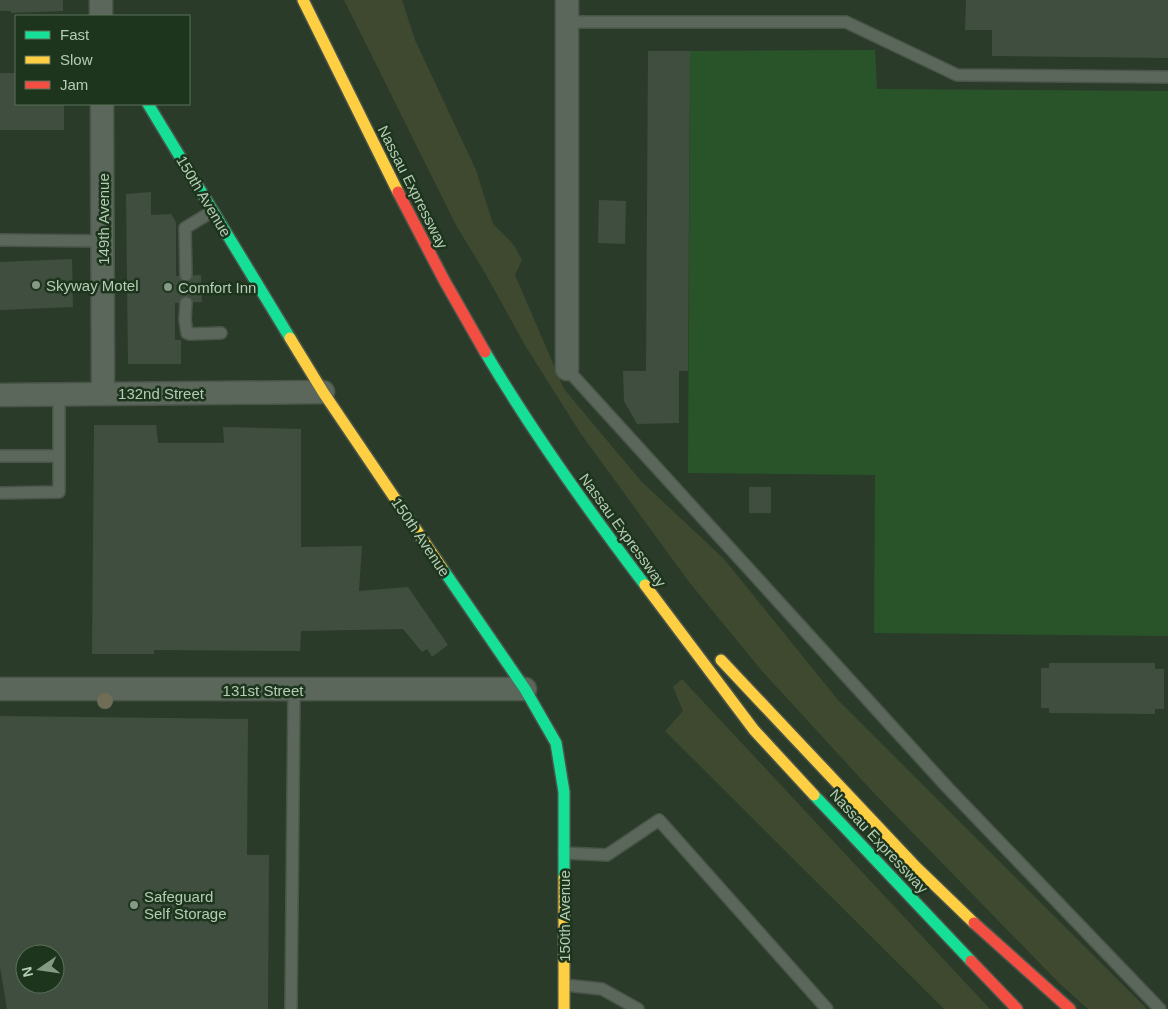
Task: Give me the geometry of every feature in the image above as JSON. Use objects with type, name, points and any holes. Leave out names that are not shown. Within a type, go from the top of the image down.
[{"type":"main road","name":"Nassau Expressway","points":[[303,0],[386,169],[444,280],[486,354],[555,464],[620,554],[754,730],[1017,1009]]},
{"type":"main road","name":"150th Avenue","points":[[149,105],[323,392],[525,689],[556,743],[564,792],[564,1009]]},
{"type":"main road","points":[[620,554],[701,639]]},
{"type":"main road","points":[[714,654],[928,879],[1018,964],[1070,1009]]},
{"type":"street","points":[[101,0],[101,15]]},
{"type":"street","points":[[567,11],[567,368]]},
{"type":"street","name":"149th Avenue","points":[[102,105],[103,393]]},
{"type":"street","name":"132nd Street","points":[[0,395],[323,392]]},
{"type":"street","name":"131st Street","points":[[0,689],[525,689]]},
{"type":"lane","points":[[567,11],[846,22],[957,75],[1168,77]]},
{"type":"lane","points":[[186,275],[185,228],[213,211]]},
{"type":"lane","points":[[0,240],[103,241]]},
{"type":"lane","points":[[186,302],[185,320],[187,333],[221,333]]},
{"type":"lane","points":[[567,368],[947,787],[1160,1009]]},
{"type":"lane","points":[[0,493],[59,492],[59,394]]},
{"type":"lane","points":[[0,456],[59,456]]},
{"type":"lane","points":[[291,1009],[294,690]]},
{"type":"lane","points":[[564,853],[606,855],[659,820],[827,1009]]},
{"type":"lane","points":[[564,985],[602,989],[638,1009]]},
{"type":"shaded area","points":[[344,0],[402,0],[415,40],[476,170],[493,224],[514,245],[522,260],[515,275],[564,389],[641,481],[724,559],[838,700],[1147,1009],[1088,1009],[1059,983],[873,792],[762,671],[689,582],[581,434],[526,347],[457,227]]},
{"type":"shaded area","points":[[875,50],[877,89],[1168,91],[1168,636],[874,633],[875,475],[688,473],[690,51]]},
{"type":"shaded area","points":[[682,679],[990,1009],[944,1009],[665,731],[683,711],[673,687]]},
{"type":"building","points":[[0,0],[63,0],[63,11],[11,13],[11,11],[0,11]]},
{"type":"building","points":[[966,0],[1168,0],[1168,58],[992,56],[992,30],[965,30]]},
{"type":"building","points":[[648,51],[690,51],[688,371],[679,371],[679,423],[637,424],[624,401],[623,371],[646,371]]},
{"type":"building","points":[[0,73],[15,73],[15,105],[64,105],[64,130],[0,130]]},
{"type":"building","points":[[151,192],[151,215],[171,214],[176,222],[176,276],[201,275],[202,302],[175,303],[175,340],[181,340],[181,364],[128,364],[126,194]]},
{"type":"building","points":[[599,200],[626,201],[625,244],[598,243]]},
{"type":"building","name":"Skyway Motel","points":[[72,259],[73,307],[0,310],[0,262]]},
{"type":"building","points":[[94,425],[156,425],[158,443],[224,443],[223,427],[301,429],[301,547],[362,546],[359,591],[408,587],[448,645],[432,657],[427,649],[422,652],[403,629],[301,631],[300,651],[154,650],[154,654],[92,654]]},
{"type":"building","points":[[749,487],[771,487],[771,513],[749,513]]},
{"type":"building","points":[[1049,663],[1155,663],[1155,669],[1164,669],[1164,709],[1155,709],[1155,714],[1049,713],[1049,708],[1041,708],[1041,668],[1049,668]]},
{"type":"building","name":"Safeguard Self Storage","points":[[0,716],[248,719],[247,855],[269,855],[268,1009],[7,1009],[0,967]]},
{"type":"traffic: fast","points":[[149,105],[290,338]]},
{"type":"traffic: fast","points":[[485,352],[522,412],[562,471],[645,585]]},
{"type":"traffic: fast","points":[[442,568],[525,689],[556,743],[564,792],[564,878]]},
{"type":"traffic: fast","points":[[814,795],[971,961]]},
{"type":"traffic: slow","points":[[303,0],[398,192]]},
{"type":"traffic: slow","points":[[290,338],[323,392],[442,568]]},
{"type":"traffic: slow","points":[[645,585],[754,730],[814,795]]},
{"type":"traffic: slow","points":[[721,660],[916,867],[974,923]]},
{"type":"traffic: slow","points":[[564,878],[564,1009]]},
{"type":"traffic: jam","points":[[398,192],[444,280],[485,352]]},
{"type":"traffic: jam","points":[[974,923],[1070,1009]]},
{"type":"traffic: jam","points":[[971,961],[1017,1009]]},
{"type":"place","name":"Skyway Motel","points":[[36,285]]},
{"type":"place","name":"Comfort Inn","points":[[168,287]]},
{"type":"place","name":"Safeguard Self Storage","points":[[134,905]]}]
